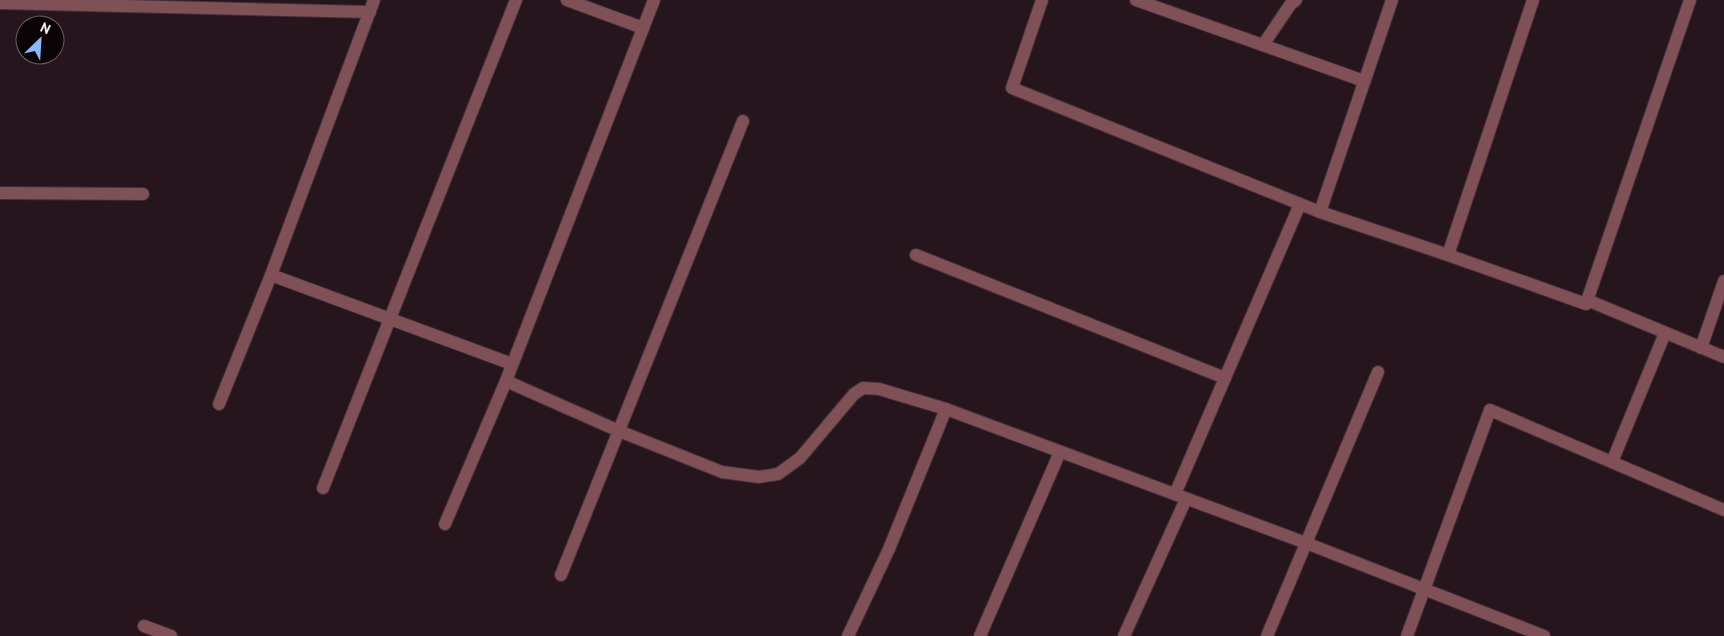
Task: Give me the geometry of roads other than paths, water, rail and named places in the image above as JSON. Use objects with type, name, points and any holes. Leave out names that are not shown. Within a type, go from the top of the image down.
[{"type":"street","points":[[323,488],[516,0]]},
{"type":"street","points":[[566,0],[643,28]]},
{"type":"street","points":[[444,524],[506,381],[654,0]]},
{"type":"street","points":[[1042,0],[1012,88],[1320,212],[1586,304],[1690,0]]},
{"type":"street","points":[[1136,0],[1364,81]]},
{"type":"street","points":[[1264,45],[1290,5],[1296,0]]},
{"type":"street","points":[[1320,212],[1392,0]]},
{"type":"street","points":[[1448,255],[1533,0]]},
{"type":"street","points":[[0,3],[64,2],[372,6],[219,404]]},
{"type":"street","points":[[561,575],[743,121]]},
{"type":"street","points":[[0,193],[143,194]]},
{"type":"street","points":[[1124,636],[1225,378],[1300,204]]},
{"type":"street","points":[[916,255],[1225,378]]},
{"type":"street","points":[[270,275],[512,364]]},
{"type":"street","points":[[1701,348],[1724,281]]},
{"type":"street","points":[[1587,300],[1724,357]]},
{"type":"street","points":[[1612,462],[1665,333]]},
{"type":"street","points":[[1267,636],[1378,372]]},
{"type":"street","points":[[506,381],[618,431],[722,472],[759,477],[778,474],[800,458],[854,394],[863,388],[879,389],[946,409],[1306,543],[1544,636]]},
{"type":"street","points":[[848,636],[889,549],[946,409]]},
{"type":"street","points":[[1407,636],[1490,410],[1724,510]]},
{"type":"street","points":[[980,636],[1060,452]]},
{"type":"street","points":[[144,626],[171,636]]}]
